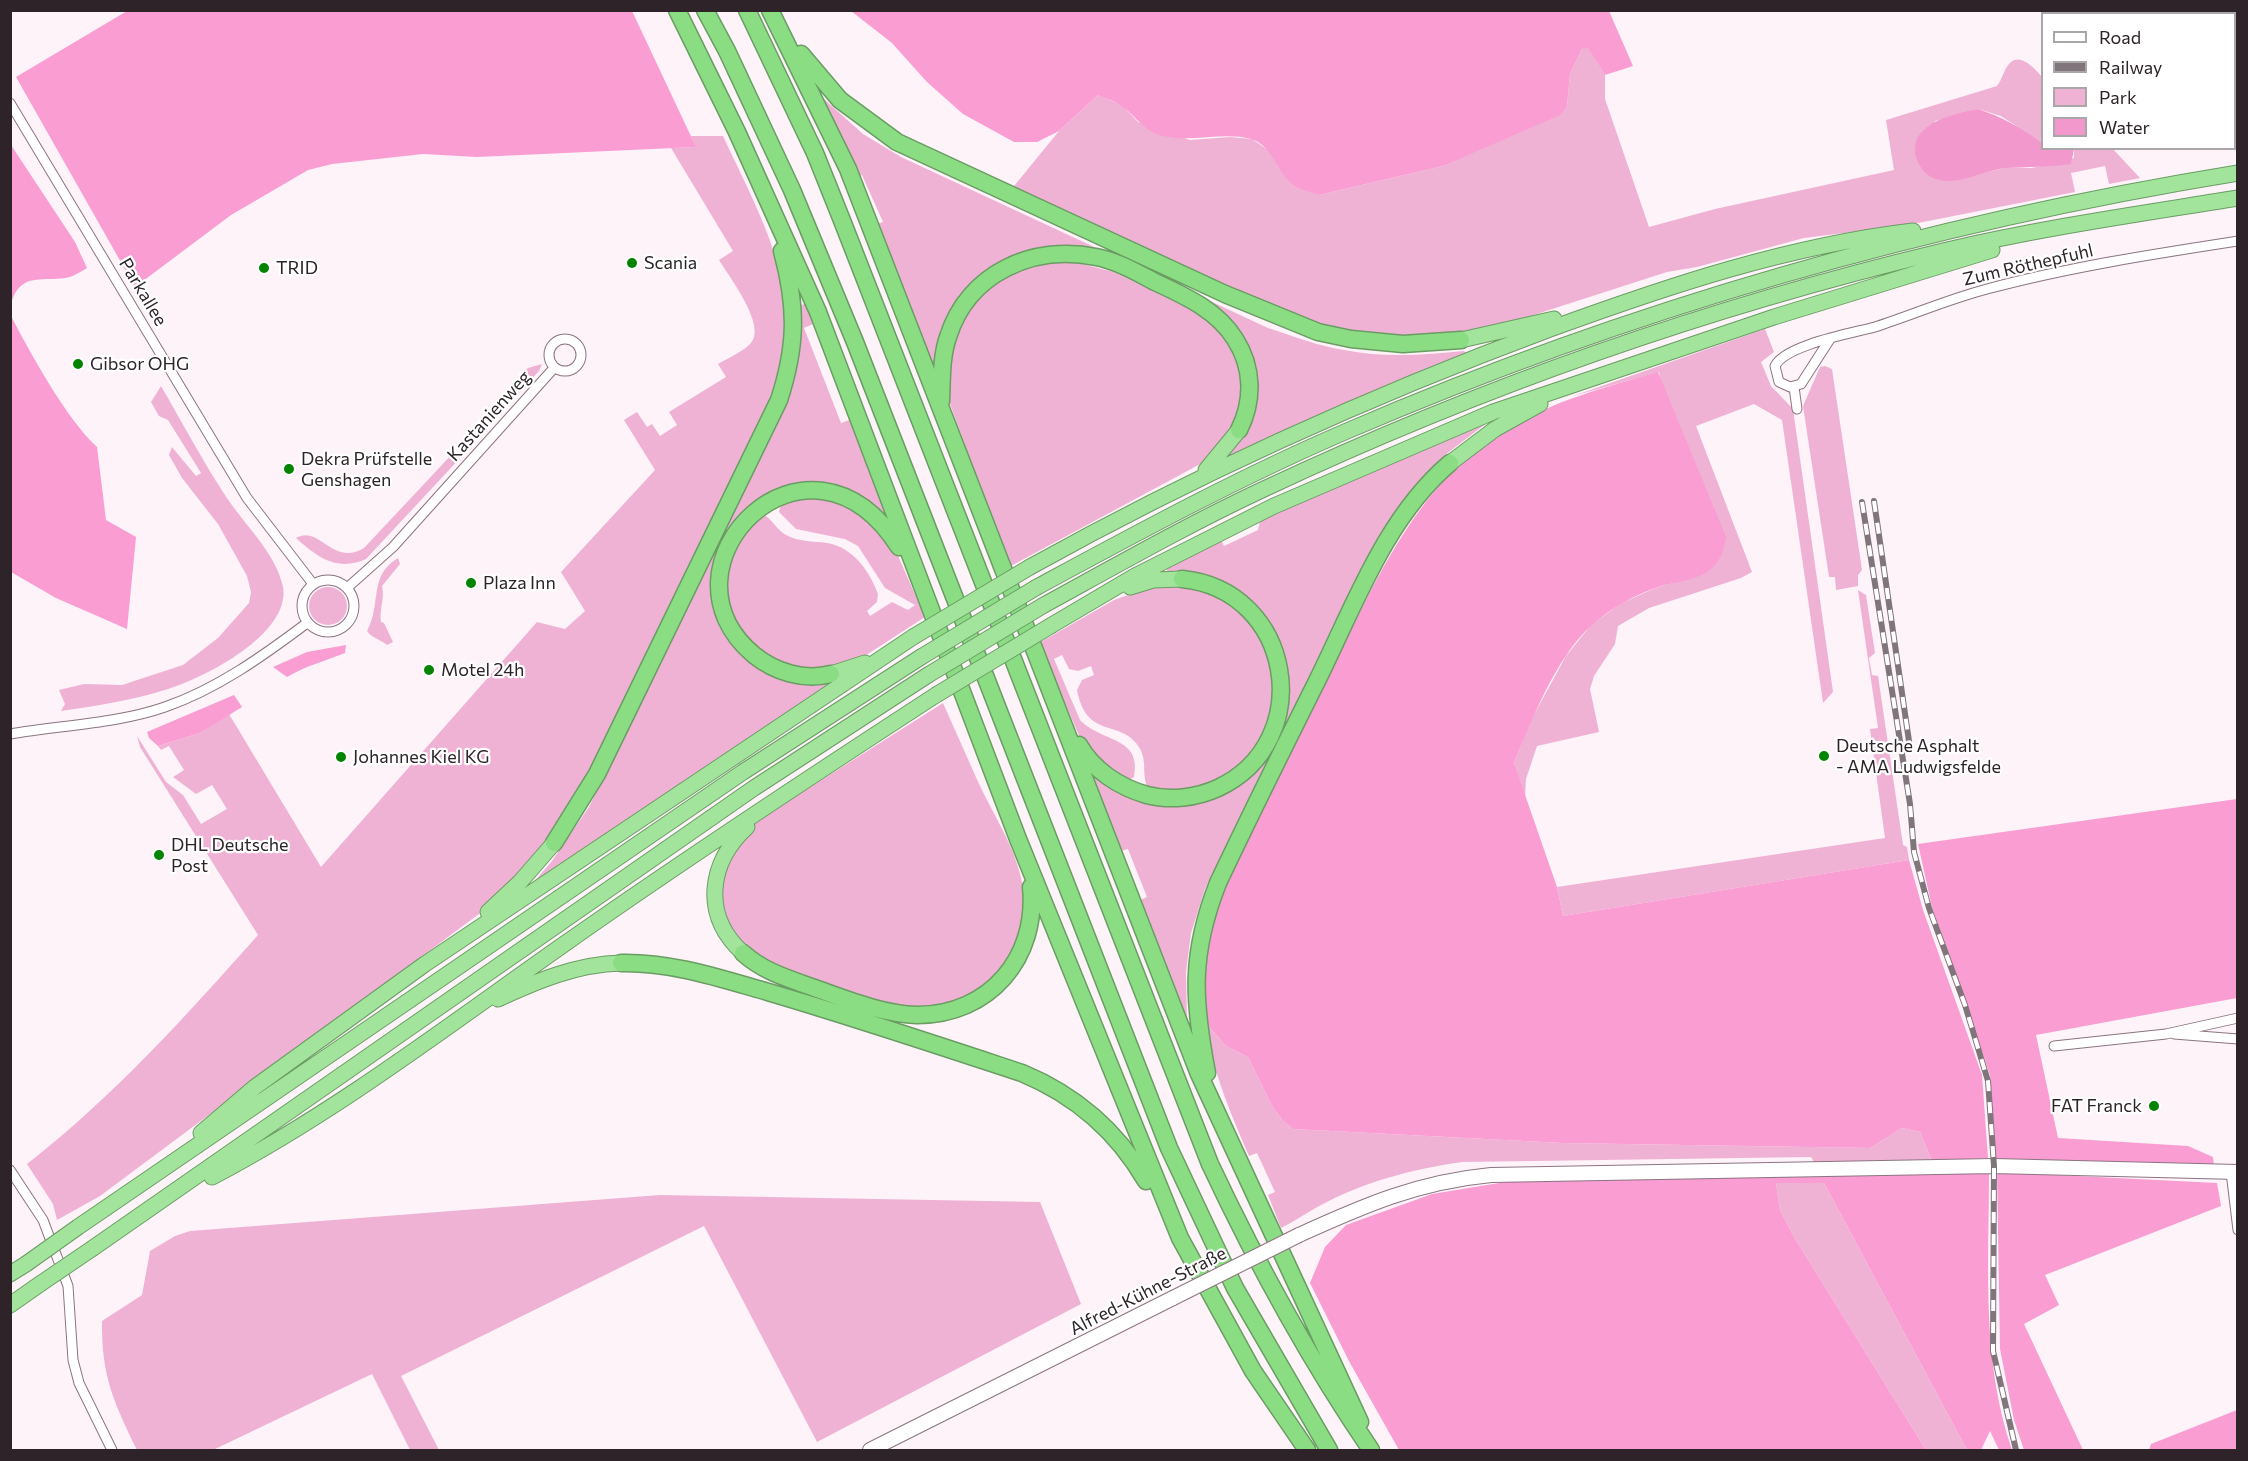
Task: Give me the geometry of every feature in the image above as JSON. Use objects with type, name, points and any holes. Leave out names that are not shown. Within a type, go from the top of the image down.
[{"type":"highway","points":[[677,10],[771,207],[818,312],[938,635],[1018,840],[1141,1147],[1180,1238]]},
{"type":"highway","points":[[705,10],[788,179],[855,342],[1169,1148],[1235,1287],[1329,1450]]},
{"type":"highway","points":[[747,10],[799,116],[843,222],[1210,1164],[1281,1307],[1330,1390],[1371,1450]]},
{"type":"highway","points":[[770,10],[848,169],[1213,1106],[1343,1381],[1371,1450]]},
{"type":"highway","points":[[770,10],[820,78],[840,100],[897,142],[1225,294],[1318,332],[1375,342],[1461,340],[1618,303],[1782,254],[1882,235],[1963,226]]},
{"type":"highway","points":[[10,1274],[743,772],[921,657],[1037,587],[1166,517],[1255,473],[1345,432],[1484,375],[1616,327],[1778,276],[1963,226],[2094,198],[2238,173]]},
{"type":"highway","points":[[10,1305],[173,1194],[754,788],[928,675],[1044,605],[1180,530],[1263,489],[1493,390],[1626,343],[1778,294],[1943,251],[2126,216],[2238,198]]},
{"type":"highway","points":[[425,964],[499,903],[554,843],[597,774],[779,400],[789,370],[794,323],[792,293],[771,207]]},
{"type":"highway","points":[[173,1194],[275,1143],[788,791],[936,695],[1104,595],[1198,544],[1358,468],[1492,412],[1774,317],[1870,290],[1968,257],[2126,216]]},
{"type":"highway","points":[[940,408],[946,340],[963,305],[977,289],[1011,264],[1039,255],[1067,252],[1117,263],[1189,298],[1223,324],[1244,355],[1249,374],[1248,405],[1239,430],[1227,448],[1200,477]]},
{"type":"highway","points":[[156,1173],[255,1087],[425,964],[913,637],[1030,567],[1200,477],[1300,430],[1467,360],[1618,303]]},
{"type":"highway","points":[[1213,1106],[1195,1001],[1198,952],[1209,905],[1255,806],[1394,530],[1417,498],[1450,463],[1496,429],[1525,412],[1597,377]]},
{"type":"highway","points":[[890,653],[831,674],[790,674],[761,661],[734,633],[724,611],[720,569],[732,536],[755,510],[789,493],[804,491],[837,492],[858,502],[876,516],[900,548],[938,635]]},
{"type":"highway","points":[[1034,646],[1082,750],[1103,773],[1124,787],[1150,796],[1186,798],[1211,791],[1244,771],[1267,744],[1279,713],[1282,674],[1273,645],[1258,619],[1248,608],[1213,586],[1182,579],[1154,580],[1104,595]]},
{"type":"highway","points":[[788,791],[729,844],[718,866],[714,889],[717,912],[725,929],[743,953],[753,962],[779,976],[889,1012],[941,1014],[964,1006],[1001,982],[1014,966],[1031,927],[1033,908],[1031,887],[1018,840]]},
{"type":"highway","points":[[415,1048],[471,1014],[525,987],[580,967],[653,963],[693,971],[833,1012],[1046,1083],[1092,1113],[1138,1166],[1252,1371],[1307,1450]]},
{"type":"main road","name":"Alfred-Kühne-Straße","points":[[870,1450],[1299,1235],[1363,1205],[1448,1179],[1491,1175],[1670,1170],[1994,1166],[2234,1172]]},
{"type":"street","name":"Parkallee","points":[[10,103],[247,498],[313,584]]},
{"type":"street","name":"Zum Röthepfuhl","points":[[1794,387],[1779,382],[1775,370],[1779,359],[1830,339],[1986,289],[2096,266],[2238,241]]},
{"type":"street","points":[[1797,409],[1794,387],[1803,381],[1812,369],[1830,339]]},
{"type":"street","points":[[1798,350],[1810,354],[1814,359],[1812,369]]},
{"type":"street","name":"Kastanienweg","points":[[347,588],[393,547],[555,368]]},
{"type":"street","points":[[331,580],[347,588],[354,604],[354,612],[345,626],[329,633],[313,628],[307,623],[302,607],[303,598],[313,584],[331,580]]},
{"type":"street","points":[[10,734],[114,719],[164,708],[206,690],[244,668],[307,623]]},
{"type":"street","points":[[2054,1046],[2166,1034],[2238,1018]]},
{"type":"street","points":[[2224,1020],[2225,1038]]},
{"type":"street","points":[[2166,1034],[2238,1039]]},
{"type":"street","points":[[10,1170],[43,1220],[68,1286],[73,1360],[79,1383],[112,1450]]},
{"type":"street","points":[[2234,1172],[2238,1230]]},
{"type":"green space","points":[[1588,47],[1605,75],[1605,99],[1649,227],[1715,209],[1894,170],[1886,120],[1997,86],[2007,66],[2018,60],[2027,63],[2041,76],[2041,142],[2001,116],[1978,109],[1935,121],[1954,180],[2004,168],[2032,168],[2074,158],[2074,150],[2114,150],[2140,178],[2109,184],[2105,166],[2071,173],[2075,192],[1908,225],[1804,238],[1697,267],[1667,272],[1484,331],[1412,340],[1319,327],[1010,191],[1059,131],[1098,95],[1122,105],[1138,122],[1190,140],[1230,137],[1252,139],[1271,152],[1287,179],[1319,195],[1443,166],[1567,106],[1570,74],[1582,49]]},
{"type":"green space","points":[[815,91],[863,134],[901,157],[1268,328],[1325,346],[1359,353],[1404,355],[1464,351],[1466,353],[1228,457],[1249,421],[1237,334],[1100,255],[984,273],[962,294],[948,315],[937,344],[934,368],[931,369],[874,225],[883,222],[862,175],[854,178]]},
{"type":"green space","points":[[691,136],[723,136],[757,208],[779,272],[784,304],[784,338],[777,375],[763,417],[580,793],[548,843],[487,908],[100,1196],[57,1220],[53,1204],[27,1164],[89,1111],[148,1055],[258,935],[140,747],[137,736],[166,782],[183,795],[201,824],[227,809],[212,785],[196,794],[173,777],[184,770],[169,746],[161,750],[158,746],[200,733],[229,714],[321,867],[537,622],[565,629],[585,611],[561,572],[655,470],[624,420],[637,412],[647,427],[652,424],[660,436],[677,425],[669,412],[726,377],[718,364],[747,347],[754,336],[751,315],[719,260],[733,251],[671,148],[695,147]]},
{"type":"green space","points":[[1070,261],[1114,272],[1200,314],[1226,338],[1232,348],[1242,382],[1242,398],[1236,422],[1204,462],[1009,567],[950,404],[947,380],[955,329],[985,288],[1031,264]]},
{"type":"green space","points":[[805,304],[813,324],[804,328],[841,423],[852,419],[889,518],[872,507],[811,486],[725,539],[726,630],[745,655],[826,682],[829,686],[525,892],[552,861],[589,807],[776,427],[796,368],[801,305]]},
{"type":"green space","points":[[1765,329],[1774,352],[1761,362],[1771,386],[1793,409],[1833,692],[1823,703],[1782,420],[1754,404],[1696,426],[1752,572],[1741,578],[1649,608],[1618,626],[1615,644],[1594,676],[1590,689],[1599,732],[1537,746],[1526,779],[1525,798],[1514,763],[1531,720],[1566,656],[1591,625],[1620,604],[1655,588],[1694,577],[1659,372],[1573,396]]},
{"type":"green space","points":[[542,364],[539,371],[519,393],[513,384],[528,368]]},
{"type":"green space","points":[[1825,366],[1832,369],[1862,570],[1858,575],[1858,586],[1836,590],[1835,577],[1829,577],[1803,406],[1820,367]]},
{"type":"green space","points":[[161,386],[223,492],[273,562],[283,587],[282,604],[273,621],[260,637],[242,652],[202,675],[168,689],[142,696],[61,711],[65,704],[59,690],[84,684],[122,685],[183,665],[218,638],[249,603],[251,592],[247,576],[218,524],[182,478],[169,455],[172,447],[196,476],[201,473],[168,420],[159,416],[151,402]]},
{"type":"green space","points":[[1488,422],[1445,455],[1417,486],[1239,818],[1205,889],[1191,933],[1186,972],[1187,1024],[1138,901],[1147,897],[1128,849],[1117,852],[1085,767],[1099,779],[1208,799],[1283,721],[1260,613],[1168,572],[1166,568],[1221,540],[1224,546],[1258,530],[1260,521],[1377,467]]},
{"type":"green space","points":[[455,451],[462,456],[366,559],[356,563],[337,563],[320,556],[296,538],[304,535],[312,536],[344,552],[364,548]]},
{"type":"green space","points":[[818,496],[852,505],[895,549],[925,617],[857,661],[829,670],[783,667],[740,634],[724,593],[730,553],[761,514],[791,537],[836,545],[852,555],[865,569],[878,594],[877,602],[867,611],[870,616],[892,602],[908,610],[915,605],[885,588],[858,546],[845,539],[796,529],[779,512],[781,504],[789,499]]},
{"type":"green space","points":[[398,558],[400,564],[382,586],[381,622],[384,623],[393,642],[387,645],[367,631],[374,610],[379,582],[389,565]]},
{"type":"green space","points":[[1153,586],[1189,586],[1219,597],[1243,615],[1260,637],[1271,663],[1274,691],[1270,719],[1257,745],[1229,773],[1208,784],[1185,791],[1154,790],[1147,786],[1144,759],[1136,743],[1128,736],[1095,722],[1081,705],[1077,690],[1082,680],[1094,675],[1091,666],[1078,671],[1069,669],[1062,655],[1054,659],[1080,720],[1126,747],[1132,754],[1135,764],[1134,777],[1127,781],[1084,747],[1039,643],[1114,600]]},
{"type":"green space","points":[[328,587],[342,592],[347,606],[342,620],[328,625],[314,620],[309,606],[314,592]]},
{"type":"green space","points":[[1858,590],[1866,595],[1875,653],[1869,658],[1872,675],[1878,676],[1903,845],[1907,847],[1909,860],[1563,916],[1557,887],[1885,838],[1870,729],[1878,728]]},
{"type":"green space","points":[[943,703],[979,784],[1009,843],[1020,873],[1025,906],[1024,921],[1014,950],[1006,963],[988,984],[968,998],[946,1005],[924,1007],[877,1000],[777,968],[758,959],[739,942],[731,930],[723,903],[724,874],[735,847],[742,837],[751,827],[774,810]]},
{"type":"green space","points":[[1204,1021],[1226,1046],[1248,1057],[1272,1106],[1283,1121],[1293,1129],[1563,1143],[1870,1148],[1902,1128],[1920,1132],[1932,1161],[1814,1162],[1811,1157],[1463,1162],[1408,1172],[1355,1189],[1281,1228],[1268,1195],[1275,1192],[1257,1153],[1249,1156],[1222,1090]]},
{"type":"green space","points":[[1776,1183],[1824,1183],[1967,1450],[1926,1450],[1794,1237],[1780,1210]]},
{"type":"green space","points":[[660,1195],[1040,1202],[1081,1304],[817,1442],[704,1226],[401,1376],[439,1450],[410,1450],[372,1374],[213,1450],[137,1450],[110,1388],[104,1357],[102,1321],[142,1295],[150,1251],[175,1236],[190,1231]]},
{"type":"shaded area","points":[[127,11],[632,11],[696,147],[477,157],[423,154],[332,164],[308,170],[231,215],[135,287],[16,77]]},
{"type":"shaded area","points":[[851,11],[1609,11],[1633,66],[1605,75],[1588,48],[1582,49],[1570,74],[1567,106],[1560,115],[1443,166],[1319,195],[1290,182],[1268,151],[1258,142],[1229,136],[1182,138],[1159,135],[1144,126],[1120,105],[1098,95],[1059,131],[1037,142],[1014,142],[963,114],[927,82],[892,43]]},
{"type":"shaded area","points":[[11,145],[75,242],[87,268],[70,277],[27,282],[20,286],[11,304]]},
{"type":"shaded area","points":[[10,314],[61,403],[97,447],[106,520],[136,537],[127,629],[56,598],[11,572]]},
{"type":"shaded area","points":[[1658,372],[1726,537],[1722,554],[1711,569],[1705,573],[1638,595],[1614,608],[1592,625],[1579,638],[1556,671],[1529,727],[1514,763],[1557,887],[1563,916],[1909,860],[1923,910],[1982,1075],[1988,1158],[1932,1161],[1920,1132],[1902,1128],[1870,1148],[1563,1143],[1293,1129],[1283,1121],[1272,1106],[1248,1057],[1226,1046],[1204,1021],[1206,947],[1218,902],[1379,576],[1421,509],[1446,479],[1474,452],[1506,429],[1542,410],[1599,389]]},
{"type":"shaded area","points":[[346,645],[345,653],[287,677],[273,667],[307,652]]},
{"type":"shaded area","points":[[234,695],[242,707],[200,733],[158,746],[149,738],[147,732]]},
{"type":"shaded area","points":[[2237,799],[2237,998],[2036,1035],[2058,1138],[2188,1146],[2213,1157],[2214,1166],[1996,1160],[1990,1075],[1932,907],[1918,844]]},
{"type":"shaded area","points":[[1989,1171],[1988,1277],[1991,1347],[1995,1382],[2012,1450],[1999,1450],[1990,1431],[1981,1450],[1967,1450],[1824,1183],[1776,1183],[1780,1210],[1794,1237],[1926,1450],[1399,1450],[1350,1363],[1310,1283],[1325,1247],[1346,1225],[1432,1194],[1505,1182]]},
{"type":"shaded area","points":[[1997,1172],[2217,1183],[2221,1206],[2045,1275],[2059,1305],[2024,1324],[2083,1450],[2024,1450],[2014,1420],[2000,1349]]},
{"type":"shaded area","points":[[2237,1410],[2237,1450],[2149,1450],[2151,1444]]},
{"type":"water","points":[[1978,109],[2019,128],[2041,142],[2041,150],[2074,150],[2071,164],[1997,169],[1951,181],[1933,178],[1920,167],[1915,145],[1926,128],[1957,114]]},
{"type":"railway","points":[[1874,501],[1910,748]]},
{"type":"railway","points":[[1862,502],[1910,804],[1914,852],[1929,908],[1965,1005],[1988,1081],[1994,1166],[1993,1351],[2016,1450]]},
{"type":"place","name":"Scania","points":[[632,263]]},
{"type":"place","name":"TRID","points":[[264,268]]},
{"type":"place","name":"Gibsor OHG","points":[[78,364]]},
{"type":"place","name":"Dekra Prüfstelle Genshagen","points":[[289,469]]},
{"type":"place","name":"Plaza Inn","points":[[471,583]]},
{"type":"place","name":"Motel 24h","points":[[429,670]]},
{"type":"place","name":"Deutsche Asphalt - AMA Ludwigsfelde","points":[[1824,756]]},
{"type":"place","name":"Johannes Kiel KG","points":[[341,757]]},
{"type":"place","name":"DHL Deutsche Post","points":[[159,855]]},
{"type":"place","name":"FAT Franck","points":[[2154,1106]]}]
